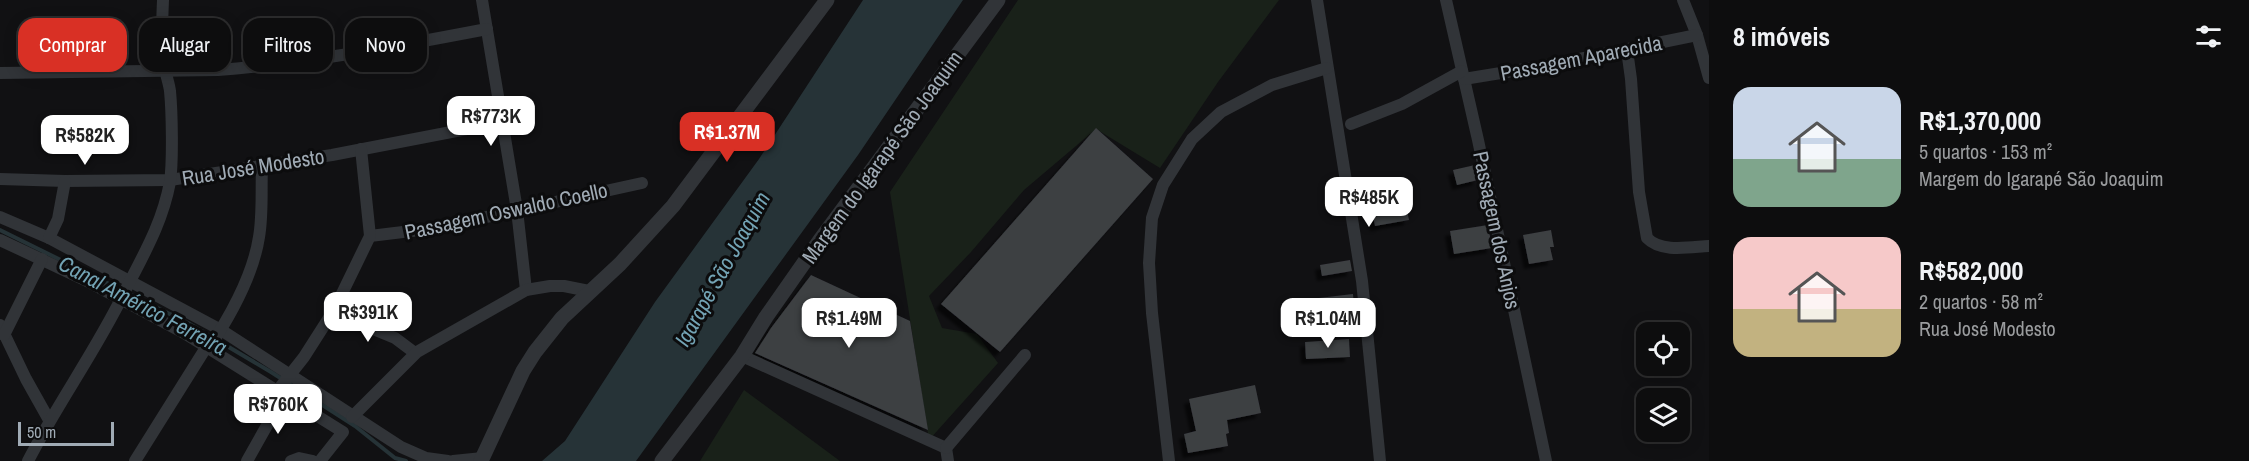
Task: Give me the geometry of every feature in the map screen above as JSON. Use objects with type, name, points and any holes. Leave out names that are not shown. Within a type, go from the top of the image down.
[{"type":"street","points":[[162,18],[163,0]]},
{"type":"street","points":[[482,0],[517,210],[526,290]]},
{"type":"street","points":[[453,461],[482,460],[523,371],[535,351],[562,318],[620,264],[673,206],[827,0]]},
{"type":"street","name":"Margem do Igarapé São Joaquim","points":[[662,461],[742,356],[766,317],[820,240],[998,0]]},
{"type":"street","points":[[1317,0],[1362,280],[1380,461]]},
{"type":"street","name":"Passagem dos Anjos","points":[[1446,0],[1546,461]]},
{"type":"street","points":[[1683,0],[1697,35],[1709,78]]},
{"type":"street","points":[[231,69],[295,62],[487,29]]},
{"type":"street","name":"Passagem Aparecida","points":[[1351,124],[1402,104],[1463,75],[1627,50],[1697,35]]},
{"type":"street","points":[[1627,50],[1639,192],[1647,238],[1660,246],[1683,248],[1709,246]]},
{"type":"street","points":[[1169,461],[1152,313],[1149,264],[1152,218],[1163,185],[1192,139],[1221,112],[1272,85],[1327,68]]},
{"type":"street","points":[[0,73],[139,70]]},
{"type":"street","points":[[28,461],[49,420],[88,359],[158,228],[170,180],[170,96],[166,72]]},
{"type":"street","name":"Rua José Modesto","points":[[0,179],[170,180],[361,149],[502,122]]},
{"type":"street","points":[[247,461],[284,385],[332,312],[370,236],[361,149]]},
{"type":"street","points":[[135,461],[214,340],[247,279],[256,254],[262,213],[262,166]]},
{"type":"street","points":[[49,238],[58,219],[65,181]]},
{"type":"street","name":"Passagem Oswaldo Coello","points":[[370,236],[436,228],[642,183]]},
{"type":"street","points":[[0,217],[49,238],[130,283],[284,385],[343,432],[320,461]]},
{"type":"street","points":[[0,240],[214,340],[284,385],[352,417],[409,451],[426,459],[448,461]]},
{"type":"street","points":[[42,259],[2,330],[26,380],[49,420]]},
{"type":"street","points":[[352,417],[415,353],[526,290],[564,286],[589,291]]},
{"type":"street","points":[[332,312],[395,338],[415,353]]},
{"type":"street","points":[[948,461],[946,448],[1025,355]]},
{"type":"street","points":[[742,356],[946,448]]},
{"type":"street","points":[[291,461],[299,458],[313,461]]},
{"type":"shaded area","points":[[1018,0],[1279,0],[1218,82],[1160,168],[1096,129],[1024,190],[971,252],[929,296],[942,328],[977,334],[998,363],[929,440],[890,192]]},
{"type":"shaded area","points":[[744,390],[840,461],[700,461]]},
{"type":"water","name":"Igarapé São Joaquim","points":[[863,0],[963,0],[858,155],[636,461],[542,461],[565,441],[655,302],[759,159]]},
{"type":"building","points":[[1096,128],[1153,179],[1000,352],[941,304]]},
{"type":"building","points":[[1475,165],[1478,180],[1457,185],[1453,170]]},
{"type":"building","points":[[1407,210],[1409,220],[1375,226],[1373,216]]},
{"type":"building","points":[[1488,225],[1492,248],[1454,254],[1450,231]]},
{"type":"building","points":[[1551,230],[1554,247],[1550,247],[1553,260],[1529,264],[1523,235]]},
{"type":"building","points":[[1350,260],[1352,271],[1322,276],[1320,265]]},
{"type":"building","points":[[811,275],[910,321],[928,430],[755,353]]},
{"type":"building","points":[[1353,294],[1354,305],[1311,310],[1310,299]]},
{"type":"building","points":[[1349,339],[1350,357],[1306,359],[1305,342]]},
{"type":"building","points":[[1255,385],[1261,413],[1227,420],[1228,446],[1188,453],[1184,434],[1196,431],[1189,399]]},
{"type":"waterway","name":"Canal Américo Ferreira","points":[[0,230],[188,323],[271,372],[355,426],[395,458],[406,461]]}]
